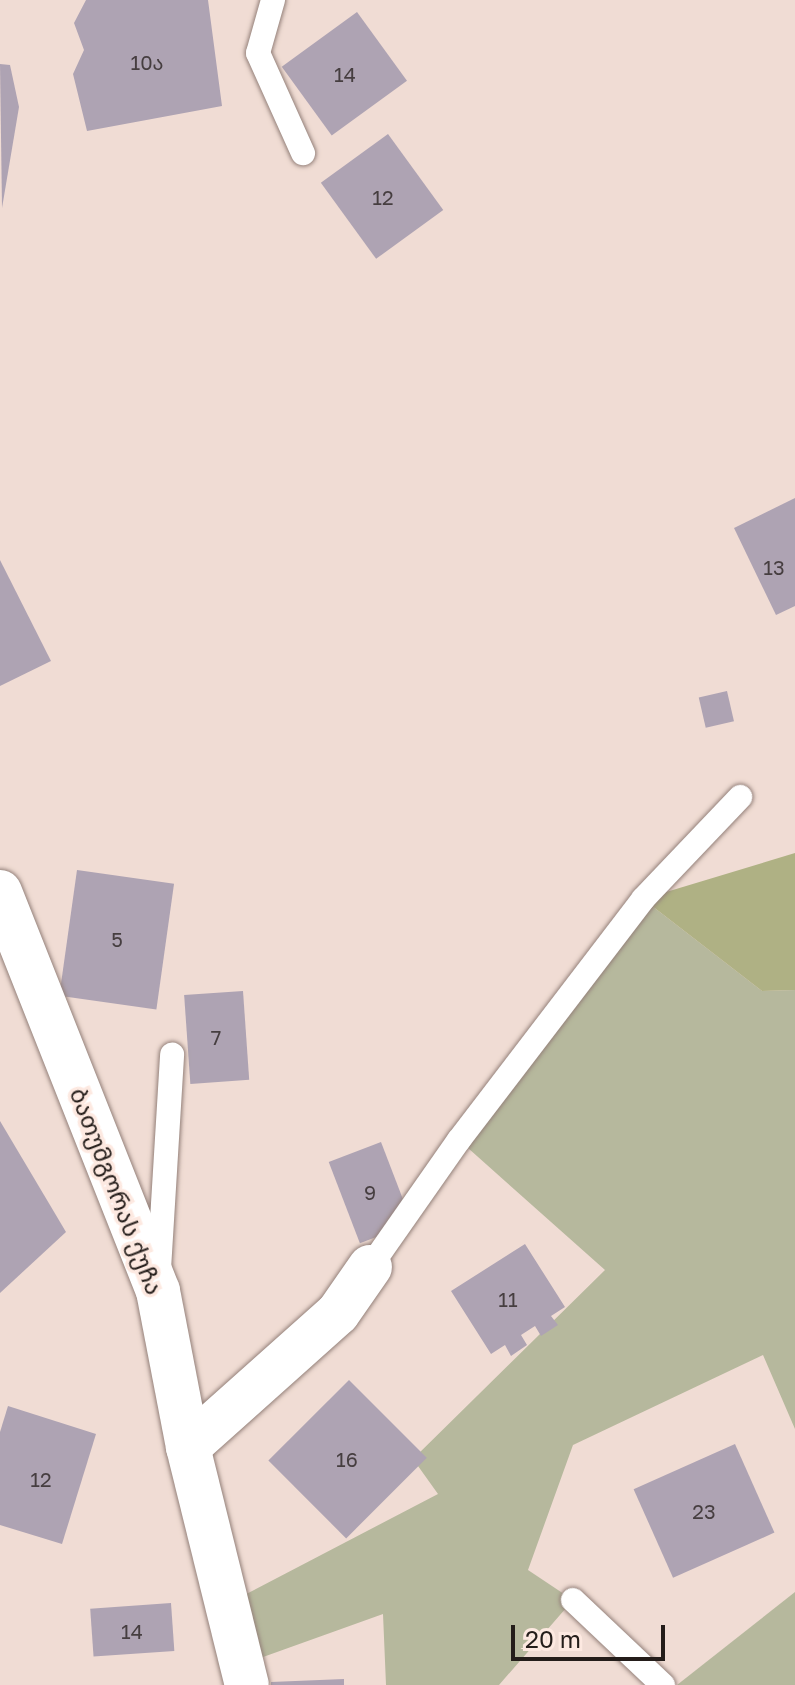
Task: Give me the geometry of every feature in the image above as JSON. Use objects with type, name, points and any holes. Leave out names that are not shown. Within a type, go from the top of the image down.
[{"type":"street","name":"ბათუმგორას ქუჩა","points":[[0,892],[158,1291],[188,1447],[247,1685]]},
{"type":"street","points":[[188,1447],[338,1313],[370,1267]]},
{"type":"lane","points":[[273,0],[258,53],[303,153]]},
{"type":"lane","points":[[370,1267],[459,1140],[643,899],[740,797]]},
{"type":"lane","points":[[158,1291],[172,1054]]},
{"type":"lane","points":[[573,1600],[663,1685]]},
{"type":"green space","points":[[795,853],[795,990],[762,991],[643,899]]},
{"type":"green space","points":[[643,899],[762,991],[795,990],[795,1429],[763,1355],[573,1445],[528,1570],[573,1600],[499,1685],[386,1685],[383,1614],[241,1665],[227,1604],[438,1494],[413,1459],[605,1270],[459,1140]]},
{"type":"green space","points":[[795,1592],[795,1685],[677,1685]]},
{"type":"building","points":[[86,0],[208,0],[222,106],[87,131],[73,74],[84,50],[74,23]]},
{"type":"building","points":[[357,12],[407,81],[332,135],[282,67]]},
{"type":"building","points":[[0,64],[10,65],[19,107],[2,208]]},
{"type":"building","points":[[388,134],[443,210],[376,259],[321,183]]},
{"type":"building","points":[[795,498],[795,606],[776,615],[734,528]]},
{"type":"building","points":[[0,560],[51,661],[0,686]]},
{"type":"building","points":[[727,691],[734,721],[706,728],[699,698]]},
{"type":"building","points":[[77,870],[174,884],[156,1009],[59,996]]},
{"type":"building","points":[[243,991],[249,1080],[190,1084],[184,995]]},
{"type":"building","points":[[0,1121],[66,1232],[0,1293]]},
{"type":"building","points":[[381,1142],[412,1223],[360,1243],[329,1162]]},
{"type":"building","points":[[525,1244],[565,1307],[551,1316],[558,1325],[541,1336],[535,1326],[521,1335],[527,1345],[511,1356],[505,1345],[491,1354],[451,1291]]},
{"type":"building","points":[[349,1380],[427,1458],[346,1538],[268,1461]]},
{"type":"building","points":[[8,1406],[96,1434],[62,1544],[0,1525],[0,1432]]},
{"type":"building","points":[[735,1444],[774,1533],[673,1578],[634,1489]]},
{"type":"building","points":[[171,1603],[174,1651],[94,1657],[90,1609]]},
{"type":"building","points":[[344,1679],[344,1685],[271,1685],[271,1682]]}]
